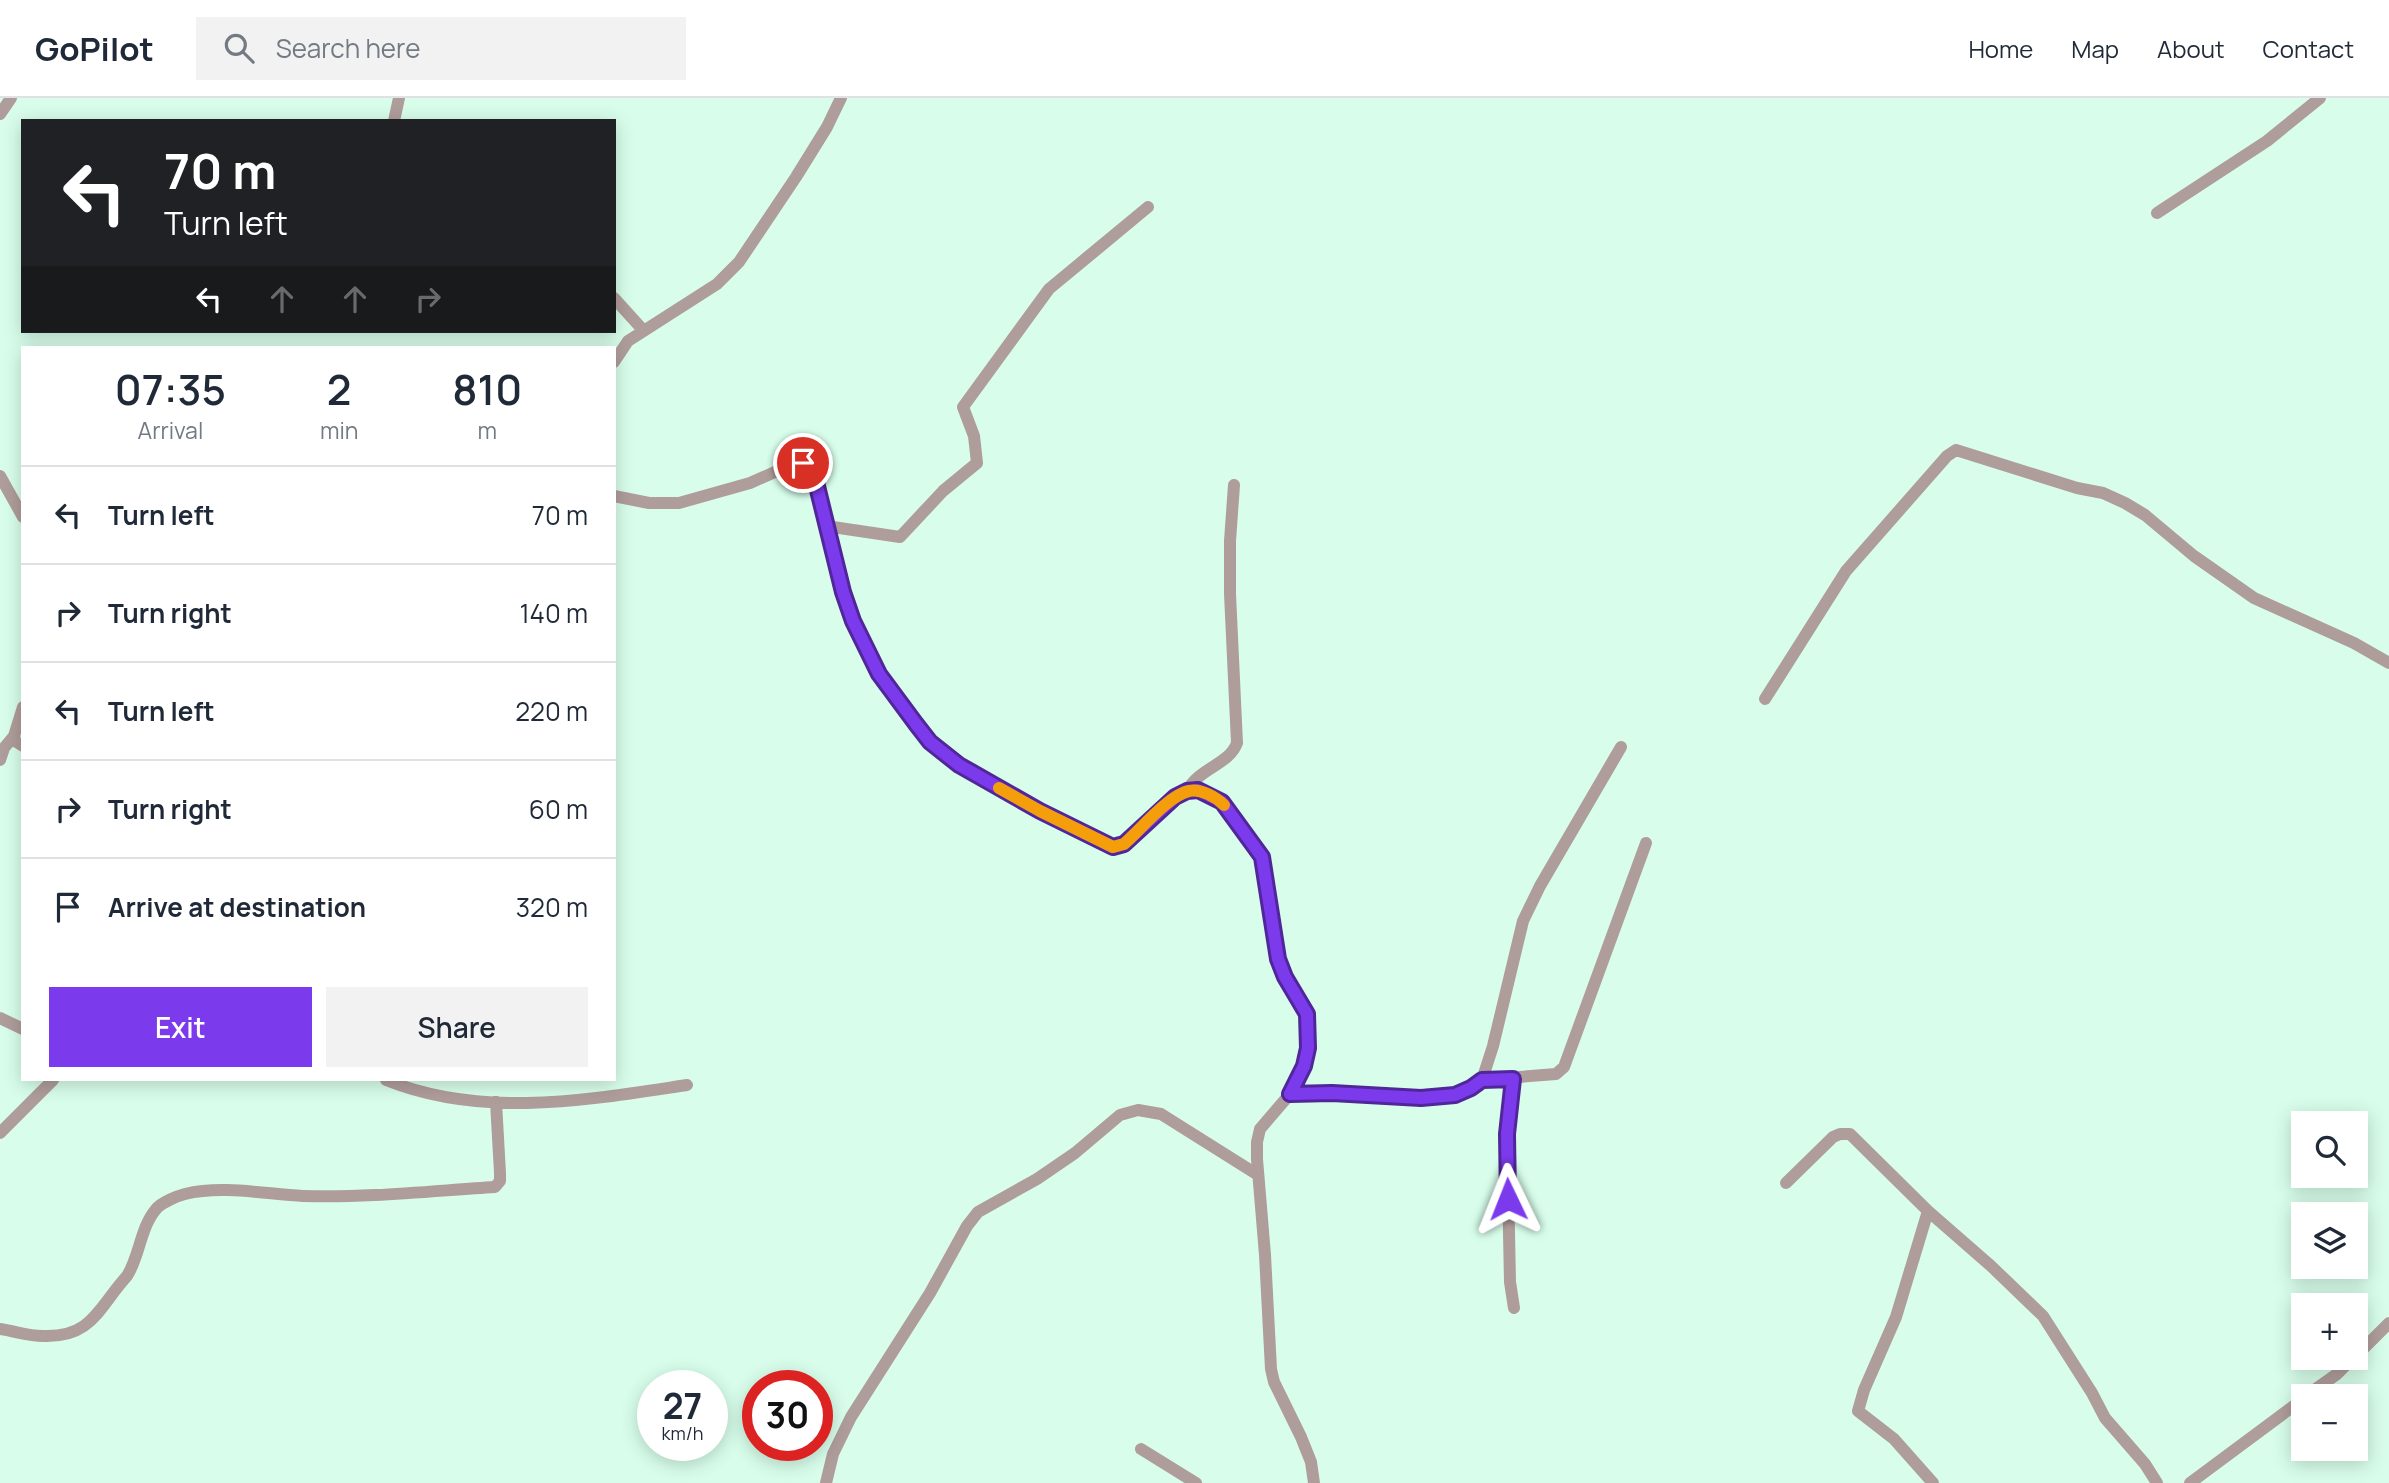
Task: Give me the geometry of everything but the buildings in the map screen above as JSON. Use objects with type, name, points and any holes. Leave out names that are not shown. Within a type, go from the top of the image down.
[{"type":"street","points":[[0,114],[11,98]]},
{"type":"street","points":[[394,119],[399,98]]},
{"type":"street","points":[[616,359],[628,341],[717,284],[739,262],[802,167],[841,98]]},
{"type":"street","points":[[2157,214],[2267,141],[2320,98]]},
{"type":"street","points":[[826,526],[900,537],[943,491],[977,463],[974,436],[963,407],[1049,289],[1148,207]]},
{"type":"street","points":[[616,300],[643,330]]},
{"type":"street","points":[[1765,699],[1846,571],[1947,456],[1956,450],[2077,488],[2103,493],[2125,503],[2145,515],[2194,556],[2254,598],[2354,643],[2389,663]]},
{"type":"street","points":[[616,496],[649,503],[679,503],[750,482],[793,464],[809,465],[814,474],[843,592],[853,621],[879,674],[930,742],[959,765],[1040,811],[1113,847],[1124,844],[1175,797],[1187,791],[1198,790],[1222,802],[1262,857],[1278,959],[1285,977],[1307,1014],[1304,1066],[1290,1094],[1260,1129],[1256,1159],[1271,1369],[1274,1382],[1311,1462],[1314,1483]]},
{"type":"street","points":[[0,476],[21,513]]},
{"type":"street","points":[[1187,791],[1194,778],[1231,755],[1237,743],[1230,594],[1234,485]]},
{"type":"street","points":[[0,760],[4,748],[18,741],[21,721]]},
{"type":"street","points":[[1482,1080],[1493,1046],[1523,921],[1552,864],[1622,747]]},
{"type":"street","points":[[1290,1094],[1332,1093],[1421,1098],[1455,1095],[1482,1080],[1556,1074],[1564,1068],[1646,843]]},
{"type":"street","points":[[0,1018],[21,1028]]},
{"type":"street","points":[[1513,1079],[1507,1134],[1510,1282],[1514,1308]]},
{"type":"street","points":[[0,1133],[52,1081]]},
{"type":"street","points":[[389,1081],[440,1097],[535,1104],[596,1099],[687,1085]]},
{"type":"street","points":[[0,1329],[41,1336],[60,1336],[80,1331],[127,1276],[133,1266],[141,1238],[157,1209],[183,1194],[231,1192],[330,1195],[495,1187],[500,1181],[496,1102]]},
{"type":"street","points":[[825,1483],[833,1454],[851,1417],[978,1212],[1037,1180],[1075,1153],[1111,1120],[1129,1111],[1146,1110],[1161,1114],[1258,1175]]},
{"type":"street","points":[[1786,1183],[1833,1137],[1850,1134],[1927,1212],[1991,1266],[2043,1316],[2105,1418],[2145,1464],[2157,1483]]},
{"type":"street","points":[[1927,1212],[1896,1317],[1864,1390],[1858,1411],[1894,1439],[1933,1483]]},
{"type":"street","points":[[2368,1343],[2389,1323]]},
{"type":"street","points":[[2324,1384],[2341,1370]]},
{"type":"street","points":[[2190,1483],[2291,1408]]},
{"type":"street","points":[[1142,1449],[1196,1483]]},
{"type":"slow traffic","points":[[999,788],[1113,847],[1124,844],[1175,797],[1187,791],[1198,790],[1224,805]]},
{"type":"route","points":[[803,463],[809,465],[814,474],[843,592],[853,621],[879,674],[930,742],[959,765],[1040,811],[1113,847],[1124,844],[1175,797],[1187,791],[1198,790],[1222,802],[1262,857],[1278,959],[1285,977],[1307,1014],[1308,1048],[1304,1066],[1290,1094],[1332,1093],[1421,1098],[1455,1095],[1482,1080],[1513,1079],[1507,1134],[1508,1199]]}]
